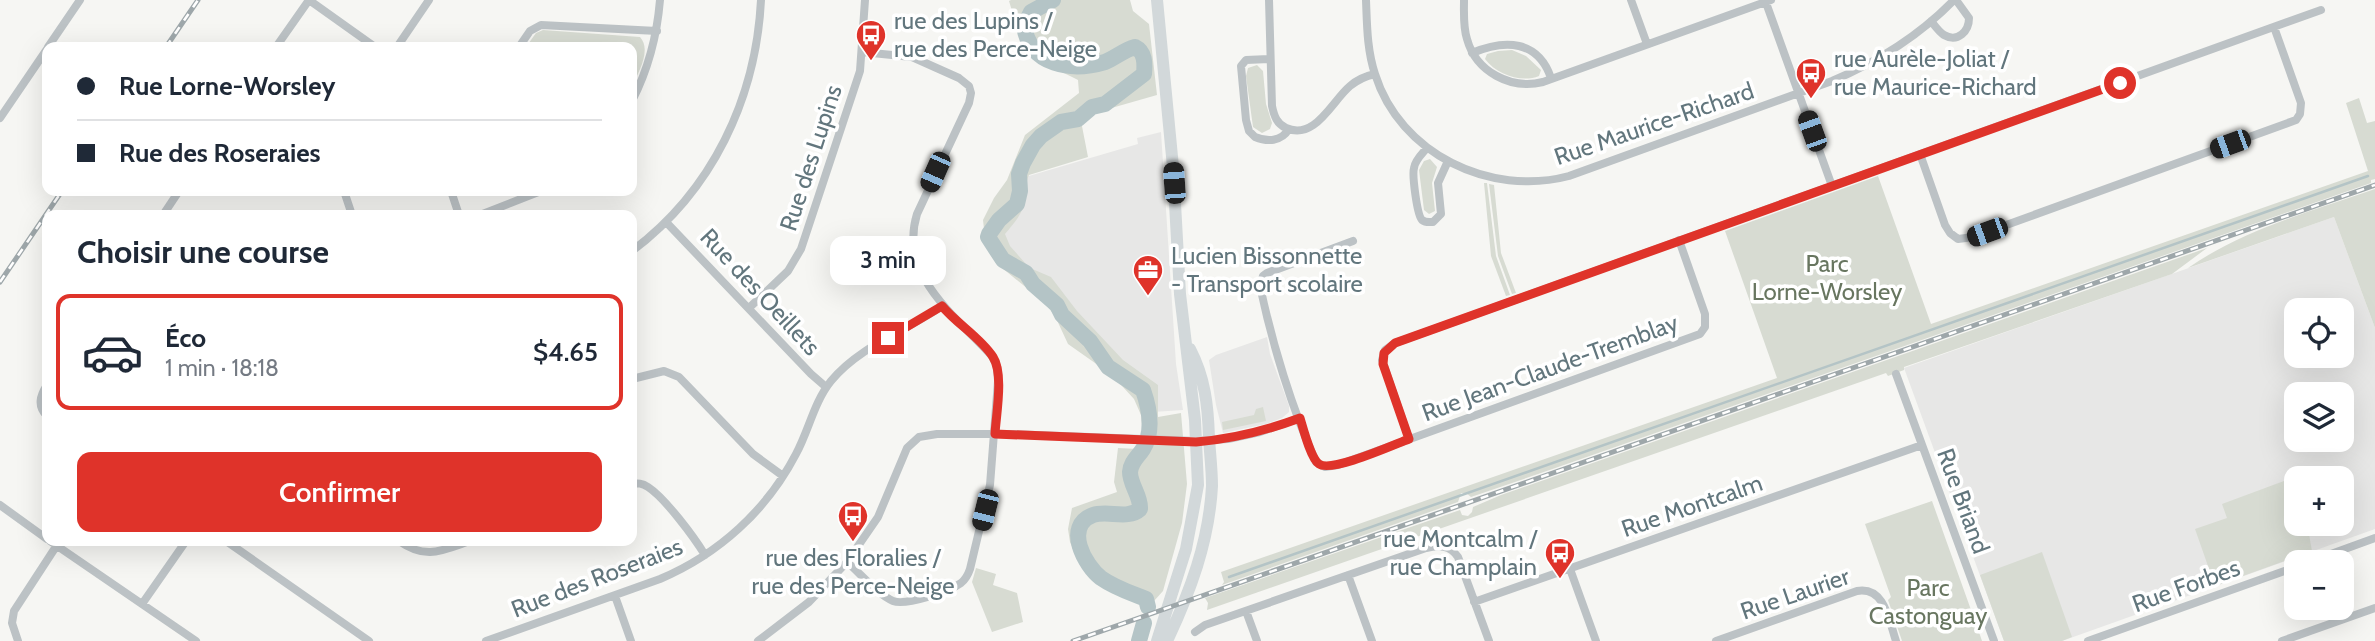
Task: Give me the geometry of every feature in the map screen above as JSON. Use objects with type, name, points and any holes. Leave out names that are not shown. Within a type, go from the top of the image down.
[{"type":"main road","points":[[1157,0],[1167,89],[1180,293],[1186,342],[1194,371],[1212,485],[1205,536],[1192,584],[1167,641]]},
{"type":"main road","points":[[1157,641],[1178,578],[1195,509],[1203,441]]},
{"type":"street","points":[[52,42],[80,0]]},
{"type":"street","points":[[280,42],[309,0],[369,42]]},
{"type":"street","points":[[400,42],[429,0]]},
{"type":"street","points":[[637,89],[657,31],[660,0]]},
{"type":"street","points":[[637,247],[666,222],[707,172],[735,121],[754,59],[761,0]]},
{"type":"street","name":"Rue des Lupins","points":[[749,308],[788,271],[799,255],[857,82],[865,0]]},
{"type":"street","points":[[1269,0],[1273,111],[1278,122],[1289,130],[1302,131],[1312,126],[1349,87],[1362,78],[1375,74]]},
{"type":"street","name":"Rue Maurice-Richard","points":[[1366,0],[1368,41],[1375,74],[1396,114],[1427,148],[1448,161],[1474,173],[1499,180],[1528,182],[1559,179],[1843,76],[1876,60],[1931,22],[1955,0]]},
{"type":"street","points":[[1464,0],[1466,36],[1472,53],[1487,70],[1508,82],[1533,84],[1767,1],[1832,186]]},
{"type":"street","points":[[1631,0],[1647,44]]},
{"type":"street","points":[[1931,22],[1942,34],[1949,37],[1963,34],[1968,28],[1969,18],[1955,0]]},
{"type":"street","points":[[1409,439],[1383,364],[1384,353],[1391,345],[2321,10]]},
{"type":"street","points":[[522,42],[530,31],[541,25],[657,31]]},
{"type":"street","points":[[1920,154],[1947,230],[1958,239],[1973,237],[2296,120],[2300,114],[2301,103],[2274,27]]},
{"type":"street","points":[[1472,53],[1496,45],[1517,45],[1540,59],[1551,78]]},
{"type":"street","points":[[846,562],[888,598],[900,603],[934,594],[964,581],[970,569],[989,492],[998,381],[996,362],[989,352],[942,306],[917,263],[914,239],[915,223],[941,160],[969,103],[970,90],[962,80],[918,60],[899,55],[862,52]]},
{"type":"street","points":[[0,118],[42,57]]},
{"type":"street","points":[[1269,58],[1246,60],[1241,66],[1247,125],[1255,137],[1267,140],[1282,137],[1289,130]]},
{"type":"street","points":[[1427,148],[1413,169],[1418,211],[1421,219],[1426,222],[1433,222],[1441,214],[1438,183],[1448,161]]},
{"type":"street","points":[[493,210],[528,196]]},
{"type":"street","name":"Rue des Oeillets","points":[[666,222],[826,387]]},
{"type":"street","name":"Rue Jean-Claude-Tremblay","points":[[1353,241],[1267,273],[1261,282],[1277,355],[1314,458],[1318,464],[1325,467],[1338,465],[1700,334],[1705,327],[1705,313],[1679,240]]},
{"type":"street","name":"Rue des Roseraies","points":[[486,641],[669,575],[705,555],[754,514],[783,476],[797,453],[826,387],[855,358],[942,306]]},
{"type":"street","points":[[637,378],[664,371],[679,377],[753,454],[783,476]]},
{"type":"street","name":"Rue Briand","points":[[1896,373],[1994,641]]},
{"type":"street","points":[[758,641],[809,602],[846,562],[881,510],[905,452],[913,440],[930,434],[995,434],[1203,441],[1260,432],[1300,418]]},
{"type":"street","name":"Rue Montcalm","points":[[1474,602],[1922,445]]},
{"type":"street","points":[[637,484],[652,490],[705,555]]},
{"type":"street","points":[[0,505],[42,535]]},
{"type":"street","points":[[2342,550],[2375,538]]},
{"type":"street","points":[[18,641],[12,623],[14,611],[48,546]]},
{"type":"street","points":[[58,546],[197,641]]},
{"type":"street","points":[[142,604],[183,546]]},
{"type":"street","points":[[233,546],[369,641]]},
{"type":"street","points":[[408,546],[430,553],[453,546]]},
{"type":"street","points":[[1195,632],[1201,627],[1246,611],[1437,546],[1448,547],[1458,557],[1489,641]]},
{"type":"street","points":[[1570,569],[1596,641]]},
{"type":"street","name":"Rue Forbes","points":[[2088,641],[2284,570]]},
{"type":"street","points":[[1348,575],[1372,641]]},
{"type":"street","name":"Rue Laurier","points":[[1716,641],[1867,590],[1880,598],[1896,641]]},
{"type":"street","points":[[615,596],[631,641]]},
{"type":"street","points":[[2282,641],[2375,608]]},
{"type":"street","points":[[1246,611],[1256,641]]},
{"type":"street","points":[[2309,631],[2312,641]]},
{"type":"shaded area","points":[[1161,132],[1176,364],[1183,410],[1153,412],[995,235],[1022,178],[1138,144],[1137,138]]},
{"type":"shaded area","points":[[2334,217],[2375,328],[2375,529],[2316,550],[2284,550],[2284,562],[2062,641],[2004,641],[1904,368]]},
{"type":"shaded area","points":[[1267,337],[1289,412],[1266,424],[1223,433],[1209,360]]},
{"type":"green space","points":[[1130,0],[1133,11],[1149,24],[1157,95],[1087,115],[1081,121],[1088,157],[1029,175],[1023,208],[1005,234],[1010,246],[1025,263],[1051,277],[1077,311],[1123,360],[1158,385],[1158,417],[1181,413],[1187,484],[1182,523],[1163,591],[1154,601],[1133,600],[1090,575],[1075,554],[1068,529],[1072,508],[1117,492],[1114,482],[1118,448],[1138,449],[1144,446],[1141,415],[1134,399],[1112,375],[1068,344],[1055,316],[1044,302],[996,263],[986,247],[983,220],[1007,180],[1025,135],[1079,93],[1078,80],[1049,65],[1025,43],[1009,1]]},
{"type":"green space","points":[[543,30],[640,37],[645,48],[644,55],[637,75],[637,42],[530,42],[536,33]]},
{"type":"green space","points":[[1512,50],[1526,56],[1541,70],[1539,76],[1525,79],[1510,76],[1490,65],[1485,59],[1487,54]]},
{"type":"green space","points":[[1257,65],[1263,71],[1266,104],[1272,123],[1270,129],[1262,133],[1253,127],[1246,76],[1248,68]]},
{"type":"green space","name":"Parc Lorne-Worsley","points":[[2359,98],[2367,123],[2375,121],[2375,179],[2371,180],[2371,183],[1471,497],[1461,493],[1458,502],[1222,585],[1224,582],[1221,572],[1777,378],[1725,231],[1878,176],[1931,324],[2368,171],[2346,103]]},
{"type":"green space","points":[[1430,159],[1437,167],[1432,183],[1435,211],[1429,214],[1424,210],[1419,170],[1424,161]]},
{"type":"green space","points":[[1484,183],[1487,183],[1496,256],[1510,295],[1506,296],[1491,256]]},
{"type":"green space","points":[[1489,184],[1494,185],[1501,253],[1516,293],[1512,294],[1498,256]]},
{"type":"green space","points":[[2375,189],[2375,328],[2334,217],[2188,268],[2255,232]]},
{"type":"green space","points":[[2207,248],[2172,274],[1904,367],[1904,370],[1888,376],[1886,373],[1207,610],[1208,603],[1205,598],[1460,510],[1462,515],[1468,516],[1473,507],[1501,495]]},
{"type":"green space","points":[[1263,407],[1266,421],[1223,430],[1222,422],[1254,415],[1256,409]]},
{"type":"green space","points":[[2284,481],[2284,536],[2309,536],[2312,550],[2284,550],[2284,561],[2215,586],[2195,529],[2227,518],[2222,504]]},
{"type":"green space","name":"Parc Castonguay","points":[[1932,501],[1982,641],[1902,641],[1888,600],[1891,597],[1865,524]]},
{"type":"green space","points":[[2042,552],[2072,637],[2062,641],[2004,641],[1980,575]]},
{"type":"green space","points":[[976,568],[996,574],[993,585],[1017,593],[1023,622],[992,632],[972,582]]},
{"type":"waterway","points":[[1053,0],[1031,12],[1024,26],[1028,39],[1044,58],[1066,66],[1092,65],[1105,62],[1135,47],[1143,55],[1144,74],[1105,104],[1092,107],[1078,119],[1061,122],[1041,136],[1033,145],[1019,174],[1020,191],[1017,204],[999,220],[988,237],[1003,260],[1026,273],[1033,284],[1057,305],[1062,315],[1090,341],[1108,367],[1143,390],[1149,411],[1148,435],[1130,472],[1140,509],[1130,514],[1093,515],[1084,520],[1078,537],[1084,556],[1095,572],[1112,585],[1146,599],[1148,607]]},
{"type":"waterway","points":[[1229,577],[2368,176]]},
{"type":"waterway","points":[[1139,641],[1144,623]]},
{"type":"railway","points":[[169,42],[198,0]]},
{"type":"railway","points":[[1073,641],[2375,185]]},
{"type":"railway","points":[[49,210],[59,196]]},
{"type":"railway","points":[[0,282],[42,220]]},
{"type":"place","name":"rue des Lupins / rue des Perce-Neige","points":[[871,62]]},
{"type":"place","name":"rue Aurèle-Joliat / rue Maurice-Richard","points":[[1811,100]]},
{"type":"place","name":"Lucien Bissonnette - Transport scolaire","points":[[1148,297]]},
{"type":"place","name":"rue des Floralies / rue des Perce-Neige","points":[[853,543]]},
{"type":"place","name":"rue Montcalm / rue Champlain","points":[[1560,580]]},
{"type":"route","points":[[888,338],[942,306],[996,362],[998,381],[995,434],[1196,442],[1260,432],[1300,418],[1316,462],[1325,467],[1338,465],[1409,439],[1382,360],[1387,348],[1395,343],[2120,83]]}]
